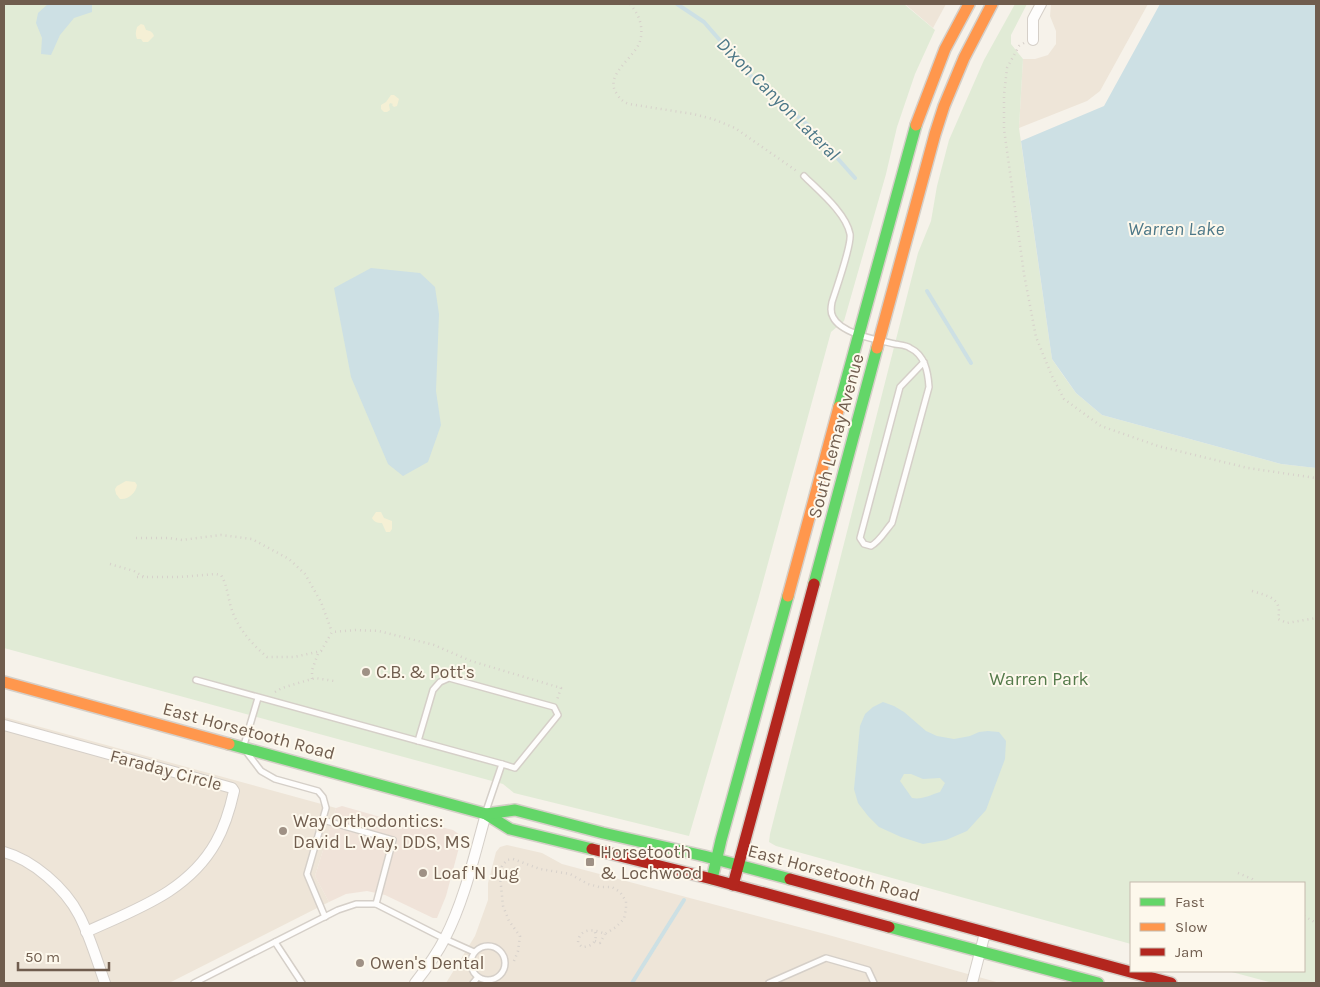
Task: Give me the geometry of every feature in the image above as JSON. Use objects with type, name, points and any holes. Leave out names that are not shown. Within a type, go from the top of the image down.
[{"type":"main road","name":"South Lemay Avenue","points":[[712,879],[721,840],[916,128],[925,99],[945,49],[969,4]]},
{"type":"main road","name":"South Lemay Avenue","points":[[733,885],[944,106],[964,58],[992,4]]},
{"type":"main road","name":"East Horsetooth Road","points":[[4,682],[486,814],[510,829],[712,879],[1098,983]]},
{"type":"main road","name":"East Horsetooth Road","points":[[486,814],[515,810],[603,833],[717,859],[1130,972]]},
{"type":"main road","name":"East Horsetooth Road","points":[[1130,972],[1171,983]]},
{"type":"street","points":[[1033,40],[1033,20],[1041,4]]},
{"type":"street","name":"Faraday Circle","points":[[4,725],[232,788],[234,791],[229,810],[216,842],[205,859],[188,877],[156,899],[86,932]]},
{"type":"street","points":[[415,983],[445,939],[458,910],[486,814]]},
{"type":"street","points":[[4,852],[23,860],[41,871],[70,901],[79,915],[104,983]]},
{"type":"street","points":[[972,983],[985,933]]},
{"type":"lane","points":[[804,176],[831,202],[846,223],[851,236],[830,309],[832,317],[844,329],[910,347],[924,362],[928,375],[929,387],[892,523],[878,542],[871,546],[864,544],[860,538],[900,387],[924,362]]},
{"type":"lane","points":[[196,680],[515,768],[558,715],[554,708],[449,678],[440,682],[432,690],[418,741]]},
{"type":"lane","points":[[260,698],[243,747],[261,771],[275,779],[318,791],[323,797],[326,808],[307,874],[325,916]]},
{"type":"lane","points":[[486,814],[502,764]]},
{"type":"lane","points":[[323,820],[393,840],[376,904]]},
{"type":"lane","points":[[194,983],[325,916],[356,904],[376,904],[474,952]]},
{"type":"lane","points":[[275,942],[302,983]]},
{"type":"lane","points":[[489,946],[500,950],[505,960],[503,971],[495,979],[489,980],[478,977],[474,973],[471,963],[474,952],[489,946]]},
{"type":"lane","points":[[769,983],[826,958],[868,970],[874,983]]},
{"type":"lane","points":[[473,983],[478,977]]},
{"type":"path","points":[[630,4],[640,18],[642,30],[638,47],[614,78],[614,90],[623,102],[713,119],[735,128],[804,176]]},
{"type":"path","points":[[1033,40],[1019,46],[1007,68],[1004,95],[1004,129],[1024,274],[1036,337],[1064,399],[1101,426],[1158,446],[1248,468],[1316,478]]},
{"type":"path","points":[[136,538],[182,540],[221,535],[252,539],[289,560],[305,574],[321,602],[332,632]]},
{"type":"path","points":[[110,564],[134,571],[146,577]]},
{"type":"path","points":[[137,577],[221,575],[233,614],[242,631],[255,647],[267,657],[294,657],[321,651],[332,632]]},
{"type":"path","points":[[1252,591],[1270,597],[1277,603],[1280,612],[1278,619],[1287,623],[1316,618]]},
{"type":"path","points":[[332,632],[380,631],[434,645],[471,661],[561,688],[554,708]]},
{"type":"path","points":[[312,679],[312,670],[319,651]]},
{"type":"path","points":[[260,698],[282,688],[312,679],[326,679],[334,682]]},
{"type":"path","points":[[514,961],[518,951],[520,936],[509,921],[503,906],[500,877],[502,866],[507,860],[513,859],[540,869],[570,874],[588,884],[612,888],[620,892],[626,901],[624,919],[605,934],[600,943],[595,941]]},
{"type":"path","points":[[1238,873],[1252,879],[1254,882]]},
{"type":"path","points":[[1305,917],[1316,923]]},
{"type":"path","points":[[592,930],[595,932],[596,937],[594,944],[582,947],[578,943],[578,938],[583,932],[592,930],[598,930],[605,934]]},
{"type":"shaded area","points":[[905,4],[946,4],[933,28]]},
{"type":"shaded area","points":[[1051,4],[1148,4],[1100,91],[1087,101],[1019,128],[1023,59],[1035,59],[1048,55],[1056,44],[1056,31],[1050,16]]},
{"type":"shaded area","points":[[4,717],[336,808],[315,876],[329,902],[169,983],[4,983]]},
{"type":"shaded area","points":[[342,806],[384,818],[412,820],[453,830],[460,835],[461,840],[446,896],[437,918],[433,918],[385,895],[367,891],[346,894],[329,902],[315,876],[336,808]]},
{"type":"shaded area","points":[[507,845],[542,853],[562,864],[1000,983],[446,983],[475,936],[488,900],[488,883],[496,852],[500,847]]},
{"type":"green space","points":[[4,4],[904,4],[935,30],[915,74],[897,127],[886,174],[844,321],[831,332],[758,600],[689,836],[514,793],[503,784],[4,648]]},
{"type":"green space","name":"Warren Park","points":[[1015,4],[1027,4],[1011,35],[1011,44],[1023,59],[1019,128],[1052,359],[1076,393],[1102,415],[1281,464],[1316,468],[1316,983],[1273,983],[1232,972],[1305,972],[1305,882],[1130,882],[1130,944],[776,846],[769,842],[918,253],[931,221],[937,186],[949,140],[984,60]]},
{"type":"sand","points":[[141,24],[144,25],[146,30],[152,32],[154,36],[148,42],[137,39],[137,27]]},
{"type":"sand","points":[[391,95],[399,99],[397,106],[394,107],[390,103],[390,110],[384,112],[381,109],[381,105]]},
{"type":"sand","points":[[126,481],[135,482],[136,488],[129,497],[120,499],[115,489]]},
{"type":"sand","points":[[376,512],[381,512],[384,518],[392,521],[390,532],[386,532],[382,523],[376,522],[372,518]]},
{"type":"water","points":[[48,4],[92,4],[92,12],[74,18],[60,35],[51,55],[41,54],[42,38],[36,23],[38,13]]},
{"type":"water","name":"Warren Lake","points":[[1160,4],[1316,4],[1316,468],[1281,464],[1102,415],[1076,393],[1052,359],[1021,141],[1104,106]]},
{"type":"water","points":[[371,268],[420,273],[435,287],[439,314],[436,391],[441,425],[428,462],[403,476],[388,464],[351,377],[334,288]]},
{"type":"water","points":[[883,702],[894,706],[926,731],[937,736],[954,739],[988,731],[999,732],[1006,741],[1005,759],[986,810],[967,831],[946,840],[923,844],[879,827],[858,803],[854,789],[860,726],[865,714]],"holes":[[[904,774],[911,774],[923,779],[940,778],[945,783],[940,792],[923,798],[912,798],[900,781]]]},
{"type":"waterway","name":"Dixon Canyon Lateral","points":[[677,4],[704,22],[757,83],[808,125],[855,178]]},
{"type":"waterway","name":"Dixon Canyon Lateral","points":[[927,291],[971,363]]},
{"type":"waterway","points":[[632,983],[684,900]]},
{"type":"traffic: fast","points":[[839,407],[916,125]]},
{"type":"traffic: fast","points":[[814,584],[877,348]]},
{"type":"traffic: fast","points":[[712,879],[788,596]]},
{"type":"traffic: fast","points":[[229,744],[486,814],[510,829],[592,849]]},
{"type":"traffic: fast","points":[[486,814],[515,810],[790,879]]},
{"type":"traffic: fast","points":[[889,927],[1098,983]]},
{"type":"traffic: slow","points":[[916,125],[945,49],[969,4]]},
{"type":"traffic: slow","points":[[877,348],[944,106],[964,58],[992,4]]},
{"type":"traffic: slow","points":[[788,596],[839,407]]},
{"type":"traffic: slow","points":[[4,682],[229,744]]},
{"type":"traffic: jam","points":[[733,885],[814,584]]},
{"type":"traffic: jam","points":[[592,849],[889,927]]},
{"type":"traffic: jam","points":[[790,879],[1130,972]]},
{"type":"traffic: jam","points":[[1131,972],[1171,983]]},
{"type":"place","name":"C.B. & Pott's","points":[[366,672]]},
{"type":"place","name":"Way Orthodontics: David L. Way, DDS, MS","points":[[283,831]]},
{"type":"place","name":"Horsetooth & Lochwood","points":[[590,862]]},
{"type":"place","name":"Loaf 'N Jug","points":[[423,873]]},
{"type":"place","name":"Owen's Dental","points":[[360,963]]}]
